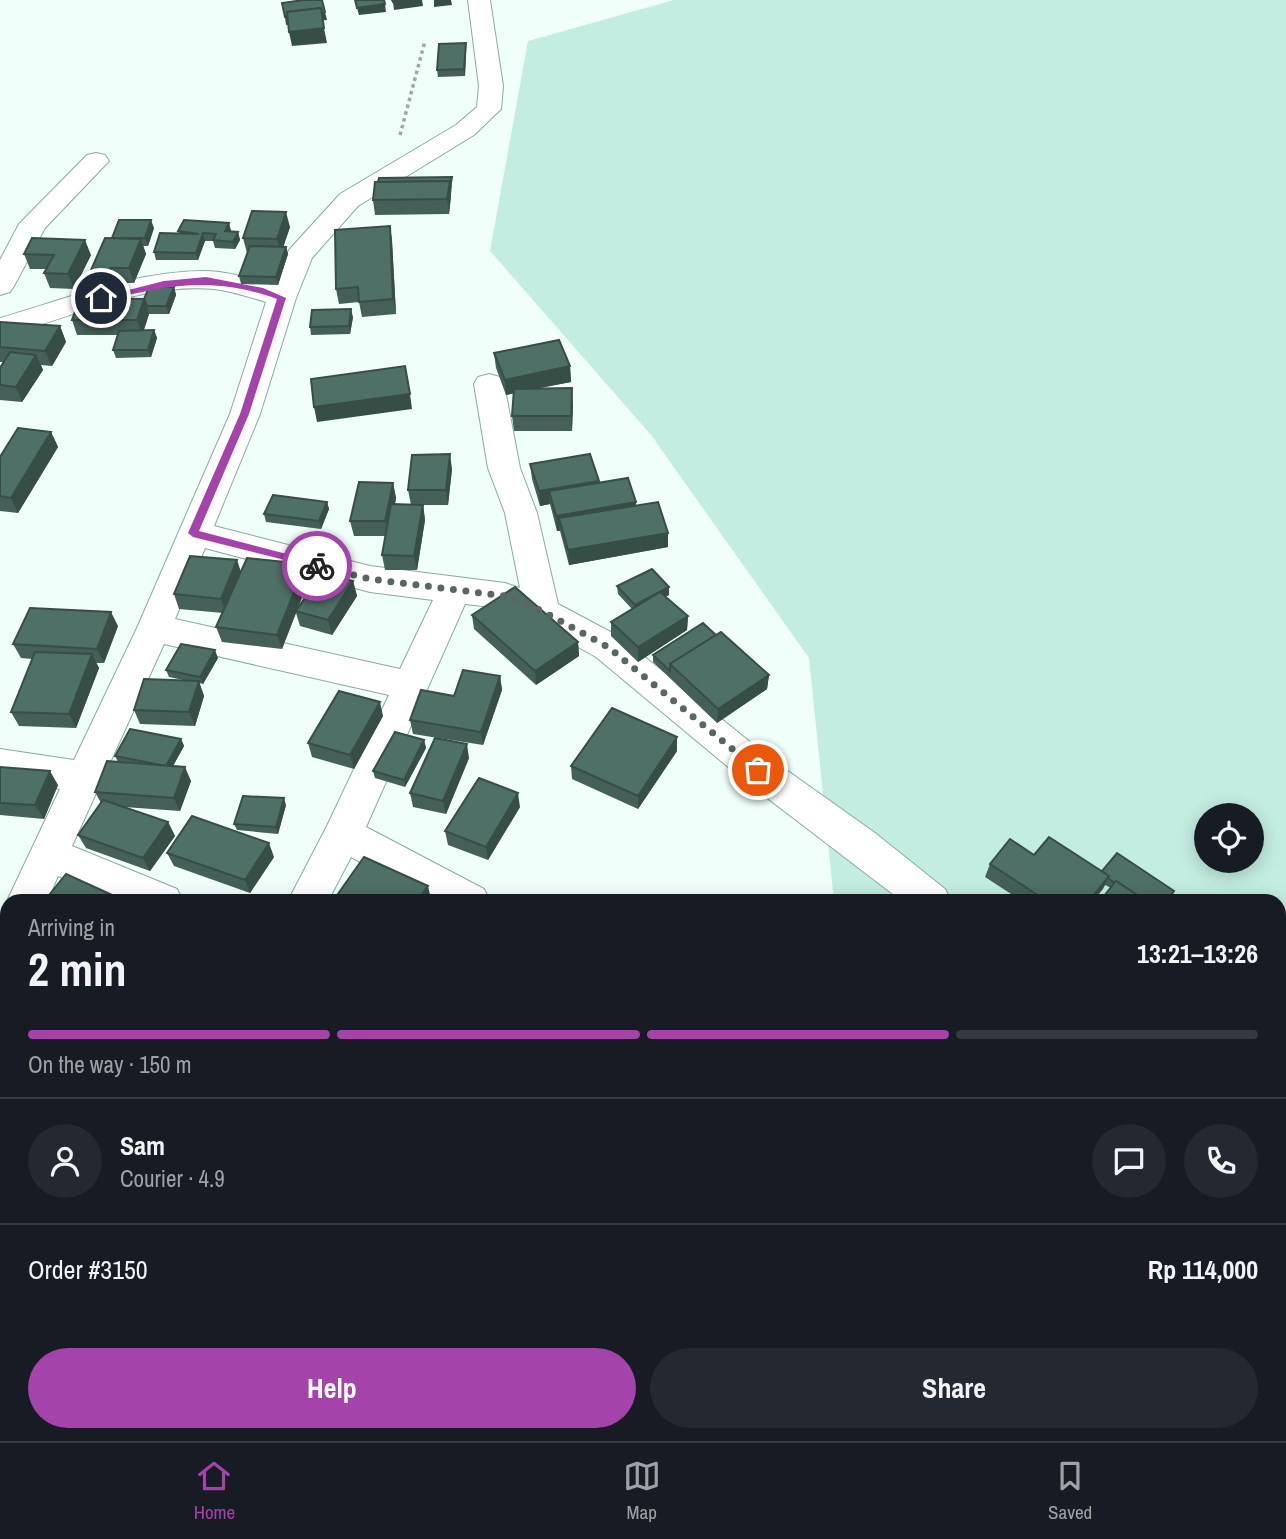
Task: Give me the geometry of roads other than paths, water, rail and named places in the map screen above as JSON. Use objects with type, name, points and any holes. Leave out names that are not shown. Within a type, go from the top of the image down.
[{"type":"street","points":[[30,894],[154,628],[244,414],[282,298],[299,256],[349,200],[465,130],[489,109],[491,86],[479,0]]},
{"type":"street","points":[[0,286],[33,224],[96,161]]},
{"type":"street","points":[[0,328],[126,291],[164,284],[206,280],[260,290],[282,298]]},
{"type":"street","points":[[489,384],[504,468],[520,513],[542,611]]},
{"type":"street","points":[[193,533],[370,579],[505,596],[542,611],[608,647],[758,770],[861,845],[922,894]]},
{"type":"street","points":[[313,894],[343,834],[455,589]]},
{"type":"street","points":[[154,628],[412,686]]},
{"type":"street","points":[[0,764],[83,777]]},
{"type":"street","points":[[343,834],[458,894]]},
{"type":"street","points":[[50,855],[146,894]]}]
